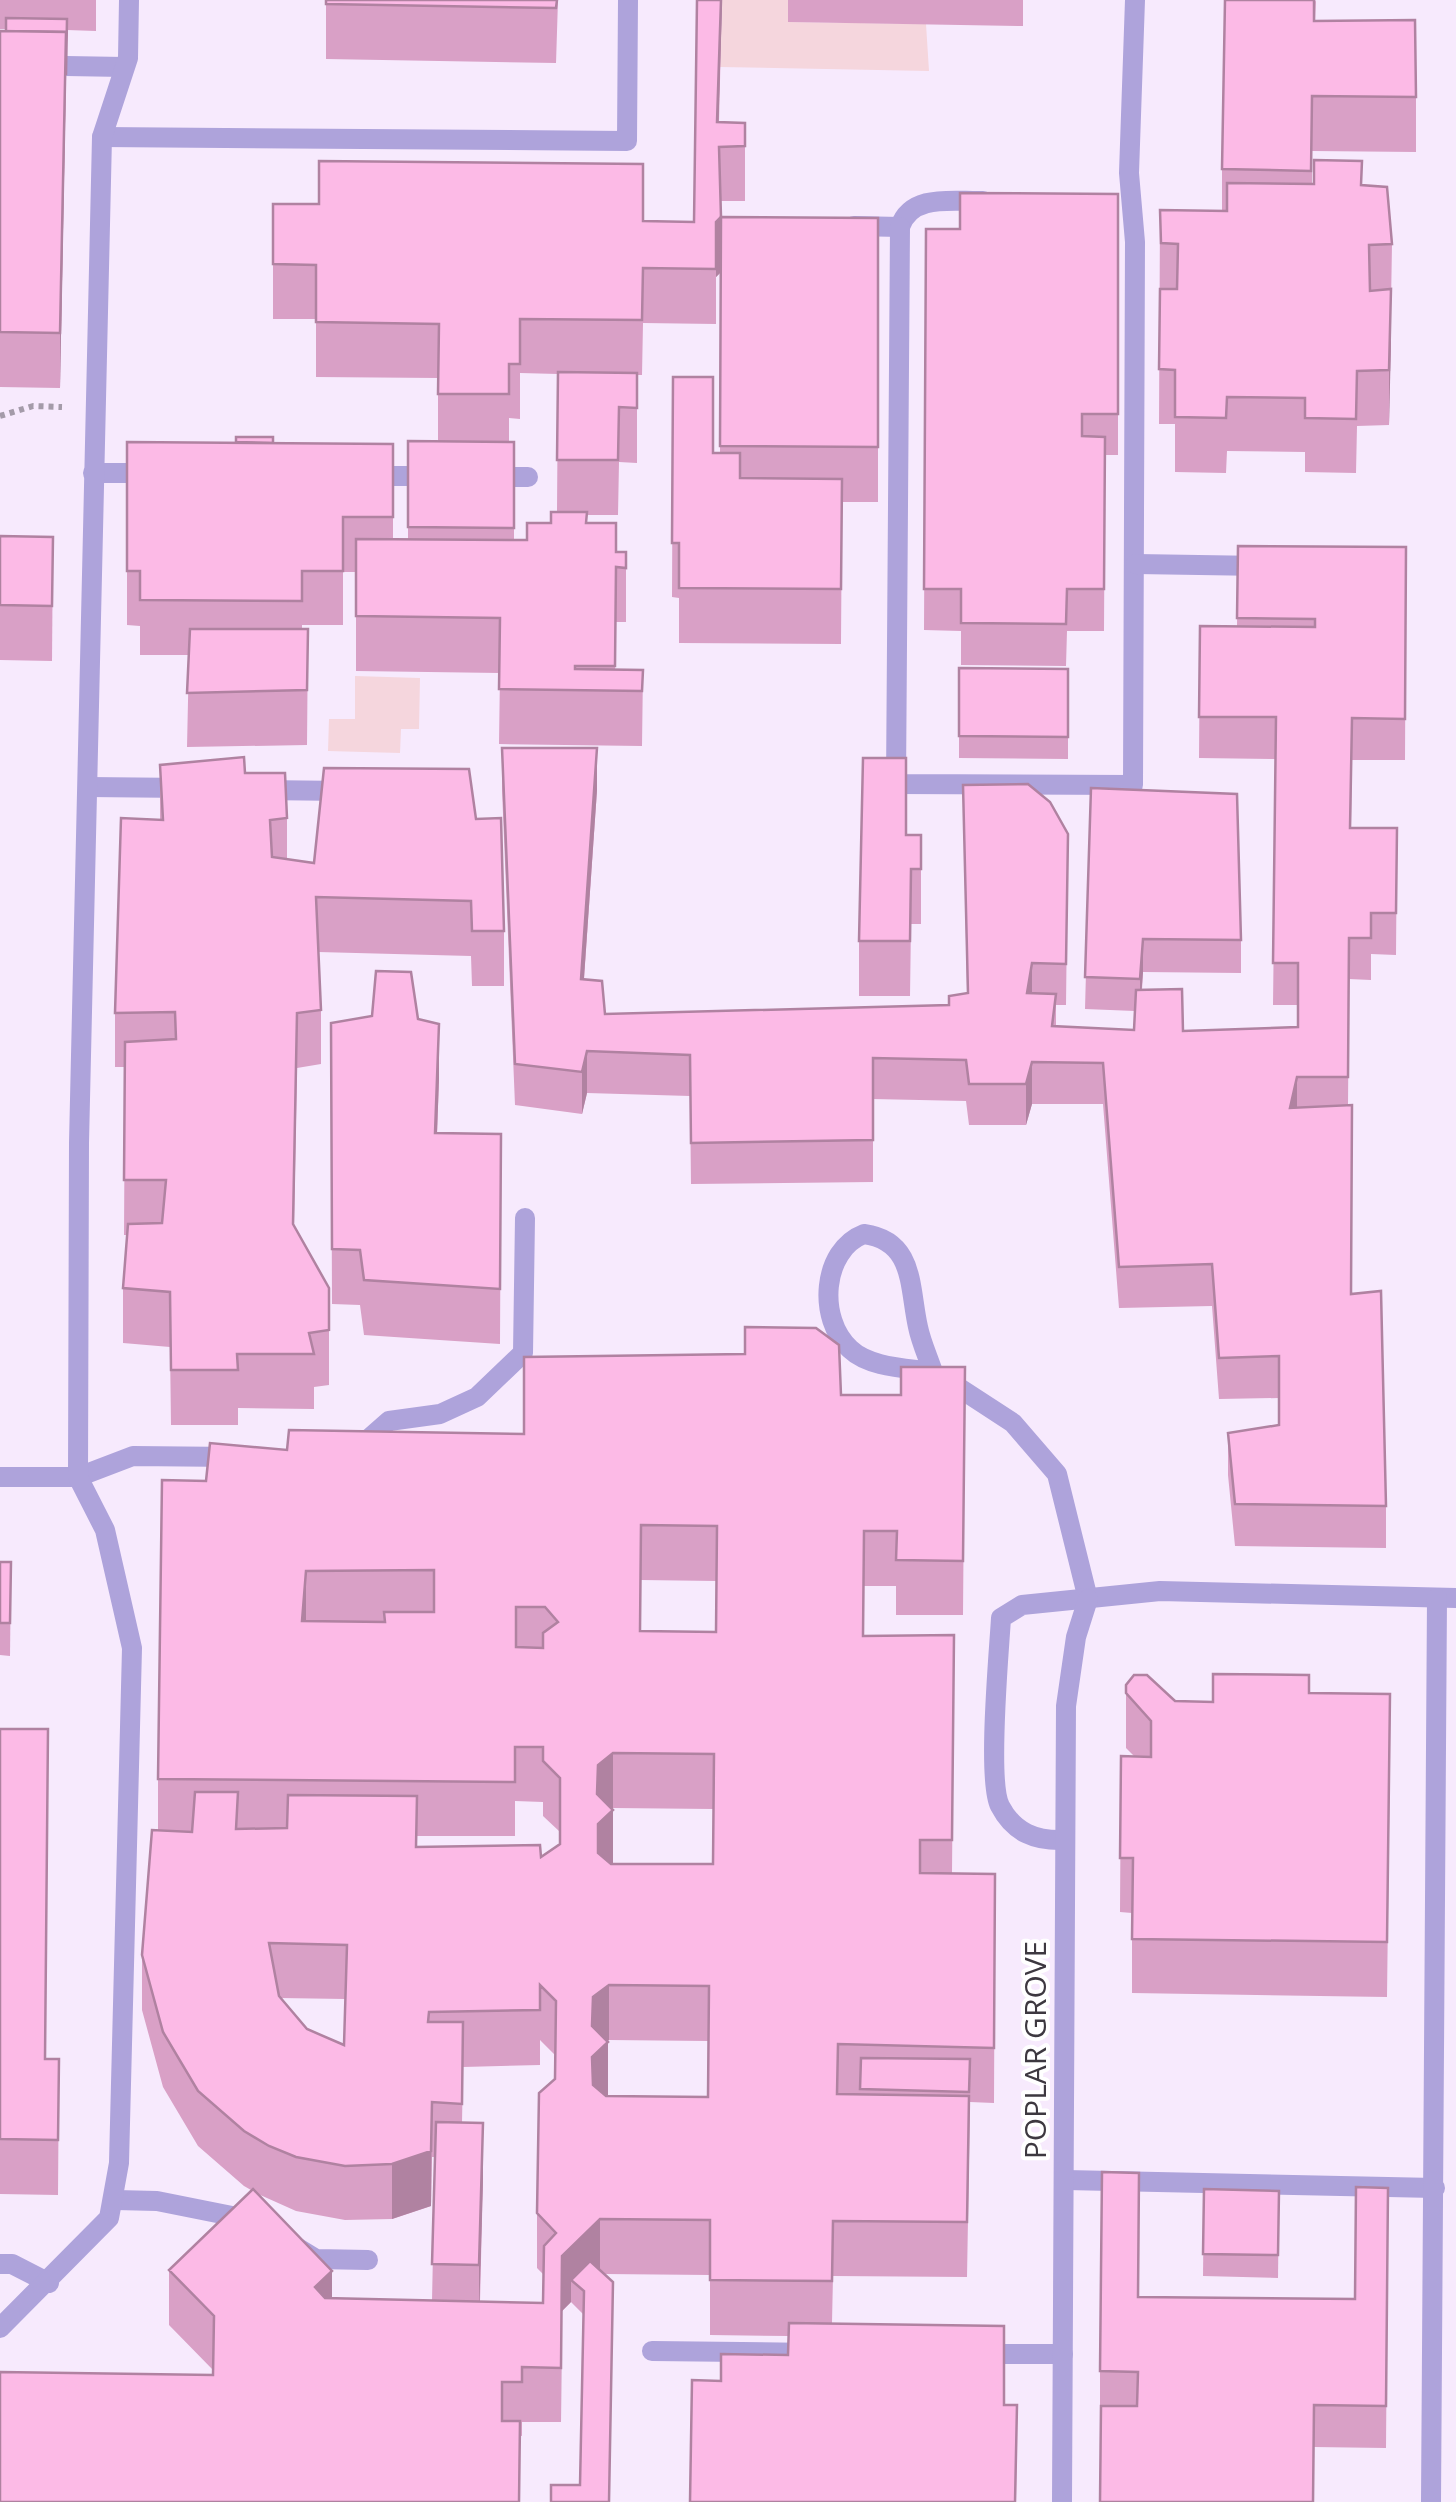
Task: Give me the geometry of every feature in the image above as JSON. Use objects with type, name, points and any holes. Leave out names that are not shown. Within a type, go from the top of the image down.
[{"type":"lane","points":[[0,2328],[49,2283],[109,2218],[116,2200],[132,1648],[105,1530],[78,1476],[79,1142],[102,137],[124,67],[130,0]]},
{"type":"lane","points":[[102,137],[627,141],[628,0]]},
{"type":"lane","points":[[1010,201],[981,210],[922,202],[903,216],[900,226],[896,784],[1133,785],[1135,242],[1129,174],[1135,0]]},
{"type":"lane","points":[[66,66],[124,67]]},
{"type":"lane","points":[[1106,198],[1129,174]]},
{"type":"lane","points":[[832,226],[900,226]]},
{"type":"lane","points":[[93,473],[182,474]]},
{"type":"lane","points":[[349,476],[445,477]]},
{"type":"lane","points":[[478,477],[528,478]]},
{"type":"lane","points":[[1136,564],[1291,566]]},
{"type":"lane","points":[[88,787],[203,789]]},
{"type":"lane","points":[[242,790],[376,792]]},
{"type":"lane","points":[[329,1458],[355,1451],[389,1421],[440,1414],[476,1397],[523,1353],[524,1218]]},
{"type":"lane","points":[[933,1372],[918,1327],[907,1263],[894,1244],[881,1236],[864,1234],[849,1240],[837,1253],[830,1273],[832,1317],[841,1338],[863,1358],[933,1372],[977,1396],[1013,1423],[1056,1474],[1067,1500],[1088,1599]]},
{"type":"lane","points":[[0,1477],[78,1476],[132,1456],[258,1457]]},
{"type":"lane","points":[[1064,1840],[1041,1841],[1018,1830],[998,1804],[1001,1618],[1022,1604],[1160,1590],[1446,1598],[1446,2036],[1436,2188],[1446,2213],[1431,2502]]},
{"type":"lane","name":"POPLAR GROVE","points":[[1062,2502],[1066,1706],[1076,1637],[1088,1599]]},
{"type":"lane","points":[[1066,2180],[1121,2190],[1174,2183],[1436,2188]]},
{"type":"lane","points":[[1373,2187],[1373,2215]]},
{"type":"lane","points":[[116,2200],[157,2201],[256,2220],[316,2258],[368,2260]]},
{"type":"lane","points":[[0,2264],[12,2264],[49,2283]]},
{"type":"lane","points":[[652,2352],[847,2353]]},
{"type":"lane","points":[[965,2354],[1062,2354]]},
{"type":"path","points":[[0,416],[33,406],[94,408]]},
{"type":"shaded area","points":[[722,0],[789,0],[789,22],[926,24],[929,71],[720,67]]},
{"type":"shaded area","points":[[355,676],[420,678],[419,729],[401,729],[400,753],[328,751],[329,719],[355,719]]},
{"type":"building","points":[[326,0],[557,0],[556,8],[326,4]]},
{"type":"building","points":[[697,0],[721,0],[717,122],[745,123],[745,146],[719,147],[721,217],[716,222],[716,269],[643,268],[642,320],[520,319],[520,364],[509,364],[509,394],[438,394],[439,324],[316,322],[316,265],[273,264],[273,204],[319,204],[319,161],[643,164],[643,221],[694,222]]},
{"type":"building","points":[[1225,0],[1314,0],[1314,21],[1415,20],[1416,97],[1312,96],[1311,171],[1222,169]]},
{"type":"building","points":[[6,18],[67,19],[66,75],[66,32],[6,31]]},
{"type":"building","points":[[0,31],[66,32],[60,333],[0,332]]},
{"type":"building","points":[[1314,160],[1362,161],[1361,185],[1387,187],[1392,244],[1369,245],[1370,291],[1391,289],[1389,370],[1357,371],[1356,419],[1305,418],[1305,398],[1227,397],[1226,418],[1175,417],[1175,370],[1159,369],[1160,289],[1177,289],[1178,244],[1161,243],[1160,210],[1227,211],[1227,183],[1314,184]]},
{"type":"building","points":[[960,193],[1118,194],[1118,414],[1082,414],[1082,436],[1105,437],[1104,589],[1067,589],[1066,624],[961,623],[961,589],[924,589],[926,229],[960,229]]},
{"type":"building","points":[[721,217],[878,218],[878,447],[720,446]]},
{"type":"building","points":[[558,372],[637,373],[637,408],[619,407],[618,460],[557,460]]},
{"type":"building","points":[[673,377],[713,377],[713,453],[740,453],[740,478],[842,479],[841,589],[679,588],[679,543],[672,543]]},
{"type":"building","points":[[236,437],[273,437],[273,443],[236,442]]},
{"type":"building","points":[[408,441],[514,442],[514,528],[408,527]]},
{"type":"building","points":[[127,442],[393,444],[393,517],[343,517],[343,571],[302,571],[302,601],[140,600],[140,571],[127,571]]},
{"type":"building","points":[[551,512],[587,512],[586,523],[616,523],[616,552],[626,552],[626,568],[616,567],[615,666],[575,669],[643,670],[642,691],[499,689],[500,618],[356,616],[356,539],[527,540],[527,523],[551,523]]},
{"type":"building","points":[[0,536],[53,537],[52,606],[0,605]]},
{"type":"building","points":[[1238,546],[1406,547],[1405,719],[1352,718],[1350,828],[1397,828],[1396,913],[1371,913],[1371,938],[1349,938],[1348,1077],[1297,1077],[1290,1108],[1352,1105],[1351,1294],[1381,1291],[1386,1506],[1235,1504],[1228,1433],[1279,1425],[1279,1356],[1219,1358],[1212,1264],[1119,1267],[1103,1063],[1032,1062],[1026,1084],[969,1084],[966,1060],[873,1058],[873,1140],[691,1143],[690,1055],[587,1051],[582,1072],[515,1064],[502,748],[597,748],[581,979],[602,981],[605,1014],[949,1005],[949,996],[968,993],[963,785],[1028,784],[1050,802],[1068,834],[1066,964],[1032,963],[1027,993],[1056,994],[1052,1026],[1134,1030],[1136,990],[1182,989],[1183,1031],[1298,1027],[1298,963],[1273,963],[1276,717],[1199,717],[1200,626],[1315,627],[1315,619],[1237,618]]},
{"type":"building","points":[[190,629],[308,629],[307,690],[187,693]]},
{"type":"building","points":[[959,668],[1068,669],[1068,737],[959,736]]},
{"type":"building","points":[[244,757],[245,773],[285,773],[287,818],[270,820],[272,857],[314,863],[324,768],[469,769],[476,819],[501,818],[504,931],[472,931],[471,901],[316,897],[321,1010],[297,1013],[293,1224],[329,1288],[329,1330],[309,1333],[314,1354],[237,1354],[238,1370],[171,1370],[170,1292],[123,1288],[128,1224],[162,1223],[166,1180],[124,1180],[125,1042],[176,1039],[175,1012],[115,1013],[121,818],[163,820],[160,765]]},
{"type":"building","points":[[863,758],[906,758],[906,835],[921,835],[921,869],[911,869],[910,941],[859,941]]},
{"type":"building","points":[[1091,788],[1237,794],[1241,940],[1143,939],[1140,979],[1085,977]]},
{"type":"building","points":[[376,971],[411,972],[418,1019],[439,1024],[435,1133],[501,1134],[500,1289],[364,1280],[360,1250],[332,1249],[331,1023],[372,1016]]},
{"type":"building","points":[[745,1327],[816,1328],[839,1345],[841,1395],[901,1395],[901,1367],[965,1367],[963,1561],[896,1560],[897,1531],[864,1531],[863,1636],[954,1635],[952,1840],[920,1840],[920,1873],[995,1874],[994,2048],[838,2044],[837,2094],[969,2096],[967,2222],[833,2221],[832,2281],[710,2280],[710,2220],[600,2219],[562,2256],[561,2368],[522,2367],[522,2382],[502,2382],[502,2421],[520,2421],[519,2502],[0,2502],[0,2372],[213,2375],[214,2316],[169,2270],[253,2189],[332,2271],[315,2287],[325,2298],[543,2303],[544,2246],[556,2233],[537,2213],[539,2093],[555,2079],[556,2001],[540,1985],[540,2010],[429,2012],[428,2022],[463,2022],[462,2104],[432,2102],[431,2151],[392,2164],[345,2166],[296,2157],[269,2146],[244,2131],[198,2091],[163,2032],[142,1955],[152,1830],[192,1832],[195,1792],[238,1792],[236,1829],[287,1828],[288,1795],[417,1796],[416,1847],[540,1845],[541,1857],[560,1844],[560,1778],[543,1761],[543,1747],[515,1747],[515,1782],[158,1779],[162,1480],[206,1481],[210,1443],[287,1450],[289,1430],[524,1434],[524,1357],[745,1354]],"holes":[[[641,1525],[717,1526],[716,1632],[640,1631]],[[434,1570],[434,1612],[384,1612],[385,1622],[302,1621],[306,1571]],[[516,1607],[545,1607],[558,1622],[543,1633],[543,1648],[516,1647]],[[613,1753],[714,1754],[713,1864],[611,1864],[598,1853],[598,1824],[613,1810],[597,1794],[598,1765]],[[269,1943],[347,1945],[344,2045],[307,2029],[279,1996]],[[609,1985],[709,1986],[708,2097],[606,2096],[593,2085],[592,2057],[608,2042],[592,2026],[593,1997]]]},
{"type":"building","points":[[0,1562],[11,1562],[10,1623],[0,1623]]},
{"type":"building","points":[[1213,1674],[1309,1675],[1309,1693],[1390,1694],[1387,1942],[1132,1939],[1133,1858],[1120,1858],[1121,1756],[1151,1757],[1151,1721],[1126,1693],[1126,1685],[1134,1675],[1147,1675],[1175,1701],[1213,1702]]},
{"type":"building","points":[[0,1729],[48,1729],[45,2059],[59,2059],[58,2140],[0,2139]]},
{"type":"building","points":[[861,2058],[970,2059],[969,2092],[860,2089]]},
{"type":"building","points":[[436,2122],[483,2123],[479,2265],[432,2264]]},
{"type":"building","points":[[1102,2172],[1139,2173],[1138,2297],[1355,2299],[1356,2187],[1388,2188],[1386,2406],[1314,2405],[1313,2502],[1100,2502],[1101,2406],[1137,2406],[1138,2372],[1100,2371]]},
{"type":"building","points":[[1204,2189],[1279,2191],[1278,2255],[1203,2254]]},
{"type":"building","points":[[590,2261],[613,2282],[609,2502],[551,2502],[551,2485],[580,2485],[584,2291],[571,2280]]},
{"type":"building","points":[[789,2323],[1004,2326],[1004,2405],[1017,2405],[1015,2502],[690,2502],[692,2380],[721,2381],[721,2354],[788,2355]]}]
